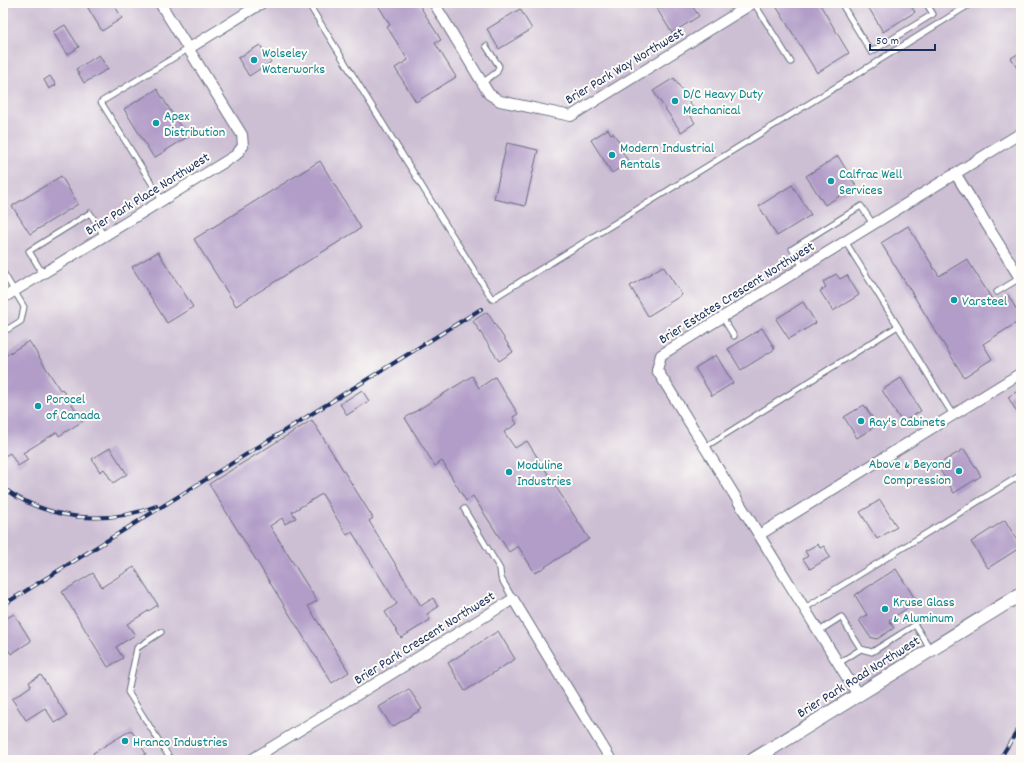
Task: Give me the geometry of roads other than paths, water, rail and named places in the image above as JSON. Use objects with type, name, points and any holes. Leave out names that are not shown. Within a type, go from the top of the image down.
[{"type":"street","name":"Brier Park Place Northwest","points":[[3,298],[236,155],[243,146],[242,135],[160,3]]},
{"type":"street","points":[[188,49],[262,3]]},
{"type":"street","name":"Brier Park Way Northwest","points":[[434,3],[489,94],[500,101],[571,116],[737,7],[754,3]]},
{"type":"street","name":"Brier Estates Crescent Northwest","points":[[858,695],[657,370],[661,355],[1021,133]]},
{"type":"street","points":[[955,173],[1020,279]]},
{"type":"street","points":[[760,535],[1021,373]]},
{"type":"street","name":"Brier Park Road Northwest","points":[[753,760],[1021,594]]},
{"type":"street","name":"Brier Park Crescent Northwest","points":[[251,760],[513,599],[612,760]]},
{"type":"lane","points":[[308,3],[492,299],[972,3]]},
{"type":"lane","points":[[754,3],[791,62]]},
{"type":"lane","points":[[841,3],[871,52],[933,14],[926,3]]},
{"type":"lane","points":[[482,83],[497,72],[499,66],[486,46]]},
{"type":"lane","points":[[162,200],[101,102],[188,49]]},
{"type":"lane","points":[[803,267],[792,248],[861,206],[873,224]]},
{"type":"lane","points":[[43,274],[29,251],[90,213],[104,236]]},
{"type":"lane","points":[[845,241],[953,415]]},
{"type":"lane","points":[[3,272],[24,307],[21,321],[3,332]]},
{"type":"lane","points":[[997,292],[1020,279]]},
{"type":"lane","points":[[722,317],[734,336]]},
{"type":"lane","points":[[705,447],[898,326]]},
{"type":"lane","points":[[805,608],[1021,475]]},
{"type":"lane","points":[[464,509],[500,569],[501,578],[513,599]]},
{"type":"lane","points":[[819,631],[841,617],[861,649],[872,652],[915,625],[931,650]]},
{"type":"lane","points":[[161,632],[137,648],[128,692],[171,760]]},
{"type":"lane","points":[[839,663],[861,649]]},
{"type":"railway","points":[[3,605],[481,309]]},
{"type":"railway","points":[[3,488],[20,499],[39,507],[57,513],[77,516],[97,518],[116,516],[156,506]]},
{"type":"railway","points":[[999,760],[1021,725]]},
{"type":"place","name":"Wolseley Waterworks","points":[[254,60]]},
{"type":"place","name":"D/C Heavy Duty Mechanical","points":[[675,101]]},
{"type":"place","name":"Apex Distribution","points":[[156,123]]},
{"type":"place","name":"Modern Industrial Rentals","points":[[612,155]]},
{"type":"place","name":"Calfrac Well Services","points":[[831,181]]},
{"type":"place","name":"Varsteel","points":[[954,300]]},
{"type":"place","name":"Porocel of Canada","points":[[38,406]]},
{"type":"place","name":"Ray's Cabinets","points":[[861,421]]},
{"type":"place","name":"Above & Beyond Compression","points":[[959,471]]},
{"type":"place","name":"Moduline Industries","points":[[509,472]]},
{"type":"place","name":"Kruse Glass & Aluminum","points":[[885,609]]},
{"type":"place","name":"Hranco Industries","points":[[125,741]]}]
